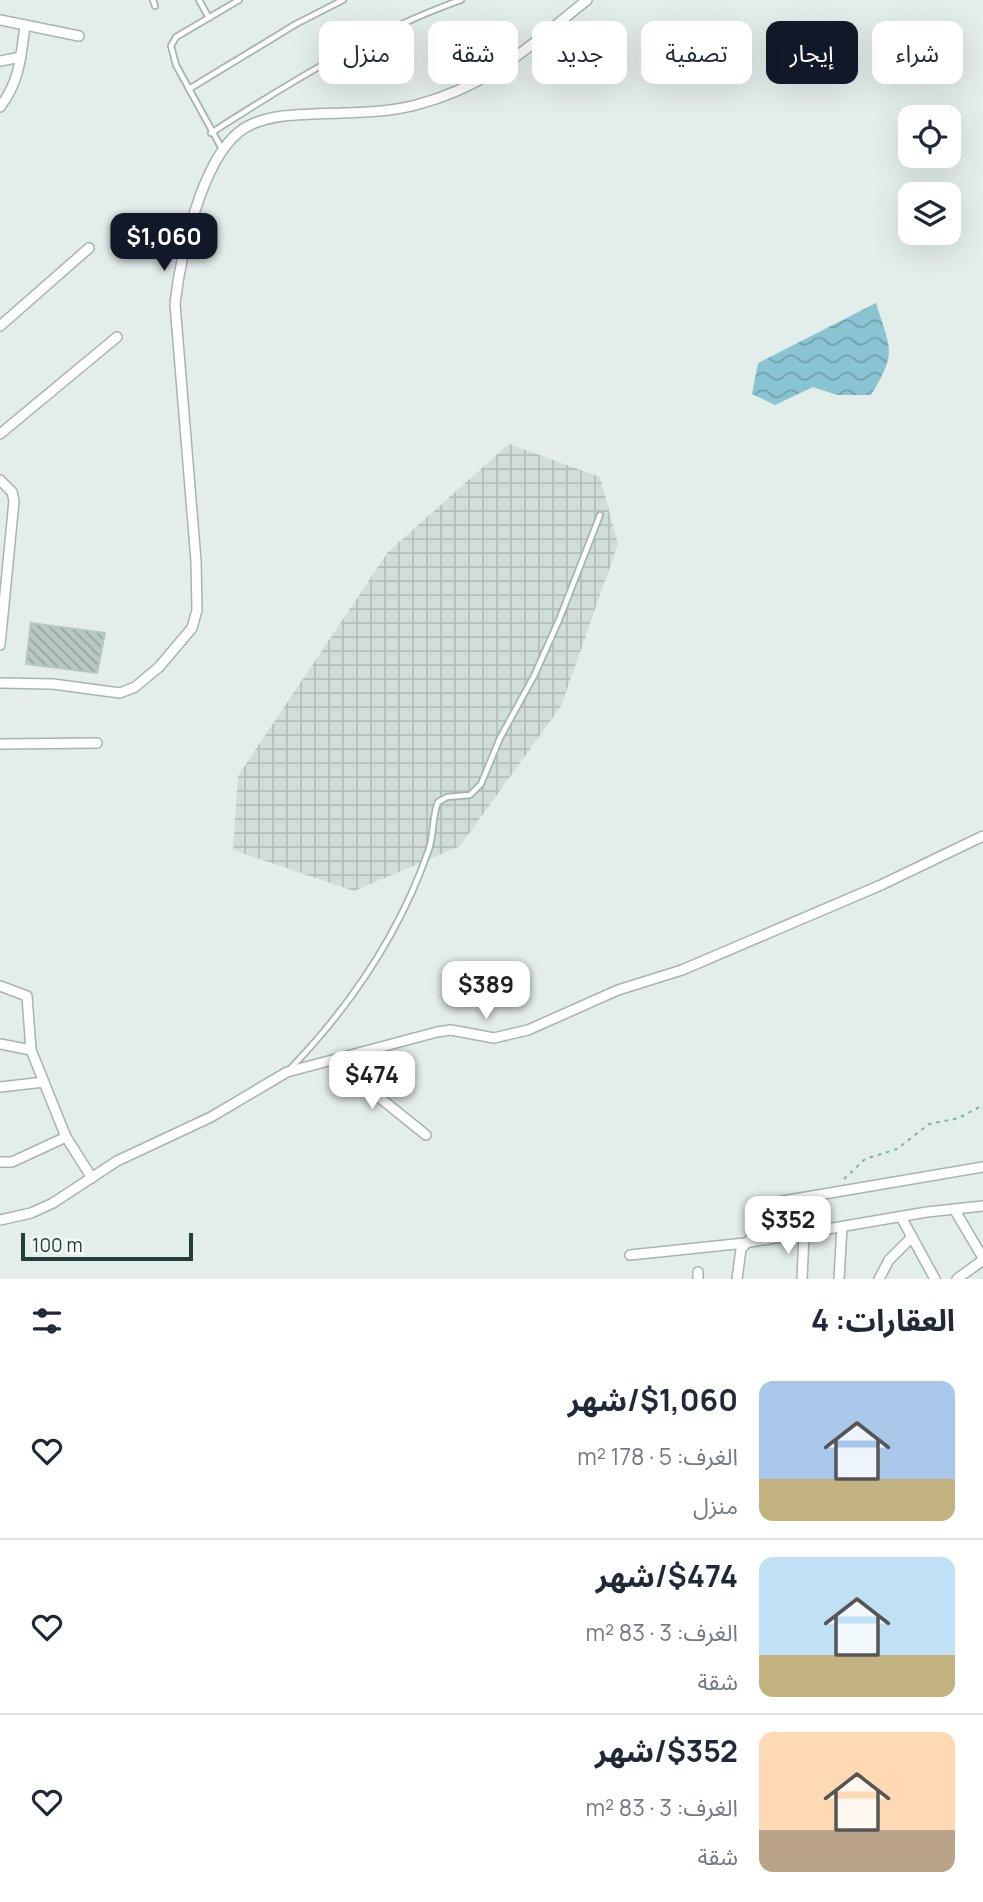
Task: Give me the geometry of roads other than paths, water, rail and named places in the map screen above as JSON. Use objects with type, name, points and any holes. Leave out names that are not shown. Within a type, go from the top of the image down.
[{"type":"street","points":[[0,683],[53,684],[120,693],[135,687],[159,667],[192,628],[197,610],[196,561],[175,304],[180,265],[188,234],[222,150],[241,130],[257,122],[308,114],[390,110],[441,98],[496,72],[522,55],[587,0]]},
{"type":"street","points":[[0,20],[79,36]]},
{"type":"street","points":[[0,107],[12,91],[21,57],[25,25]]},
{"type":"street","points":[[0,61],[21,57]]},
{"type":"street","points":[[0,326],[89,248]]},
{"type":"street","points":[[0,434],[117,337]]},
{"type":"street","points":[[0,480],[12,492],[14,501],[0,645]]},
{"type":"street","points":[[0,744],[97,744]]},
{"type":"street","points":[[0,1220],[31,1213],[136,1151],[211,1117],[287,1072],[352,1057],[437,1032],[468,1032],[494,1038],[528,1030],[618,990],[682,970],[881,885],[983,835]]},
{"type":"street","points":[[0,986],[27,996],[31,1050],[66,1137],[92,1178]]},
{"type":"street","points":[[0,1044],[31,1050]]},
{"type":"street","points":[[352,1057],[375,1094],[426,1135]]},
{"type":"street","points":[[0,1087],[44,1082]]},
{"type":"street","points":[[0,1163],[12,1162],[66,1137]]},
{"type":"street","points":[[737,1279],[741,1249],[760,1229],[775,1203],[983,1167]]},
{"type":"street","points":[[630,1255],[745,1243],[983,1206]]},
{"type":"street","points":[[954,1209],[983,1259],[957,1279]]},
{"type":"street","points":[[901,1217],[935,1279]]},
{"type":"street","points":[[839,1279],[842,1227]]},
{"type":"street","points":[[803,1279],[804,1234]]},
{"type":"street","points":[[879,1279],[889,1259],[912,1237]]},
{"type":"lane","points":[[199,0],[209,18]]},
{"type":"lane","points":[[222,150],[172,56],[171,46],[176,37],[239,0]]},
{"type":"lane","points":[[189,89],[296,24],[342,0]]},
{"type":"lane","points":[[439,0],[442,7]]},
{"type":"lane","points":[[211,133],[317,69],[461,0]]},
{"type":"lane","points":[[287,1072],[327,1031],[352,998],[397,922],[429,848],[438,802],[447,797],[470,795],[481,784],[500,738],[534,676],[559,620],[600,515]]},
{"type":"water","points":[[876,303],[889,350],[885,369],[871,395],[837,395],[813,387],[775,405],[752,394],[758,363]]}]
